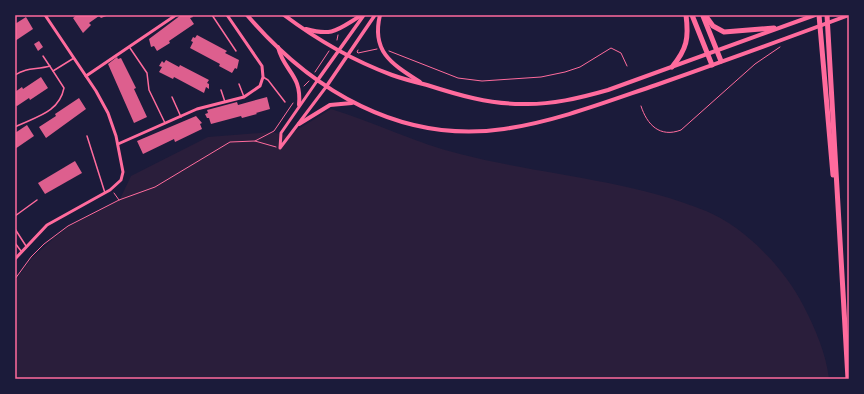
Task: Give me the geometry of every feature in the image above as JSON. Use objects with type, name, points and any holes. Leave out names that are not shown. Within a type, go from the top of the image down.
[{"type":"highway","points":[[672,67],[682,55],[686,46],[686,15]]},
{"type":"highway","points":[[692,15],[712,64]]},
{"type":"highway","points":[[704,15],[712,26],[724,32],[774,28]]},
{"type":"highway","points":[[704,15],[721,61]]},
{"type":"highway","points":[[818,15],[831,163],[837,193]]},
{"type":"highway","points":[[827,15],[848,379]]},
{"type":"main road","points":[[247,15],[278,47],[326,87],[352,102],[395,120],[445,131],[503,129],[571,114],[849,15]]},
{"type":"main road","points":[[284,15],[300,27],[338,50],[392,75],[478,100],[507,104],[536,104],[590,95],[708,54],[774,28],[815,15]]},
{"type":"main road","points":[[300,27],[319,33],[332,32],[363,15]]},
{"type":"main road","points":[[380,15],[377,35],[381,49],[385,56],[405,72],[424,84]]},
{"type":"main road","points":[[278,47],[280,56],[298,82],[300,92],[299,105]]},
{"type":"main road","points":[[299,124],[330,105],[352,102]]},
{"type":"street","points":[[15,259],[47,225],[114,187],[121,180],[123,166],[108,113],[86,76],[45,15]]},
{"type":"street","points":[[86,76],[176,15]]},
{"type":"street","points":[[118,144],[197,110],[244,98],[260,86],[263,77],[262,66],[227,15]]},
{"type":"street","points":[[280,148],[281,133],[363,15]]},
{"type":"street","points":[[280,148],[326,87],[375,15]]},
{"type":"lane","points":[[212,15],[236,51]]},
{"type":"lane","points":[[129,46],[146,73],[149,90],[166,124]]},
{"type":"lane","points":[[15,127],[48,112],[58,104],[63,96],[64,88],[43,56]]},
{"type":"lane","points":[[53,71],[74,58]]},
{"type":"lane","points":[[15,75],[24,69],[39,69],[50,66]]},
{"type":"lane","points":[[263,77],[268,80],[285,102]]},
{"type":"lane","points":[[239,84],[244,98]]},
{"type":"lane","points":[[221,90],[225,102]]},
{"type":"lane","points":[[172,97],[181,117]]},
{"type":"lane","points":[[87,136],[105,193]]},
{"type":"lane","points":[[15,216],[37,200]]},
{"type":"lane","points":[[15,229],[26,246]]},
{"type":"lane","points":[[15,243],[21,252]]},
{"type":"path","points":[[336,42],[338,40],[338,35]]},
{"type":"path","points":[[641,106],[646,120],[656,130],[670,133],[681,130],[755,64],[782,46]]},
{"type":"path","points":[[388,50],[458,78],[473,81],[541,77],[565,72],[580,67],[611,48],[621,53],[627,66]]},
{"type":"path","points":[[358,50],[358,53],[376,50]]},
{"type":"path","points":[[316,70],[329,51]]},
{"type":"path","points":[[303,86],[307,83]]},
{"type":"path","points":[[256,141],[271,134],[290,111]]},
{"type":"path","points":[[15,279],[31,257],[56,234],[84,217],[119,200],[155,186],[230,142],[256,141],[280,148]]},
{"type":"path","points":[[114,187],[117,199],[119,200]]},
{"type":"shaded area","points":[[331,109],[460,154],[615,184],[676,200],[721,218],[735,227],[762,250],[795,291],[816,332],[828,369],[829,379],[15,379],[15,281],[32,258],[52,240],[52,238],[56,237],[66,228],[120,199],[131,176],[208,137],[272,132],[287,136]]},
{"type":"building","points":[[77,15],[109,15],[101,18],[99,16],[89,23],[91,25],[83,33],[73,18]]},
{"type":"building","points":[[181,15],[192,15],[193,17],[190,18],[194,24],[169,41],[170,43],[157,51],[154,46],[151,47],[149,39]]},
{"type":"building","points":[[26,17],[33,29],[15,41],[15,24]]},
{"type":"building","points":[[197,35],[227,51],[225,53],[239,60],[237,69],[235,68],[232,73],[219,66],[220,64],[190,48],[193,42],[191,41],[193,37],[195,38]]},
{"type":"building","points":[[39,41],[43,47],[38,51],[34,44]]},
{"type":"building","points":[[117,57],[118,59],[121,58],[136,88],[134,89],[147,117],[134,123],[108,64]]},
{"type":"building","points":[[166,60],[179,67],[180,65],[209,80],[207,83],[209,84],[209,89],[206,87],[204,93],[174,77],[173,79],[159,72],[162,67],[159,66],[162,61],[164,63]]},
{"type":"building","points":[[41,77],[48,88],[30,100],[29,98],[17,106],[15,105],[15,92],[22,87],[23,89]]},
{"type":"building","points":[[267,97],[270,109],[256,113],[257,114],[242,118],[241,116],[211,124],[209,118],[207,118],[205,114],[208,113],[207,110],[237,102],[238,105]]},
{"type":"building","points":[[79,98],[86,109],[46,138],[39,127]]},
{"type":"building","points":[[196,116],[202,123],[200,124],[202,129],[175,142],[174,139],[143,154],[137,141]]},
{"type":"building","points":[[27,125],[34,136],[15,149],[15,133]]},
{"type":"building","points":[[75,161],[82,173],[45,194],[38,183]]}]
